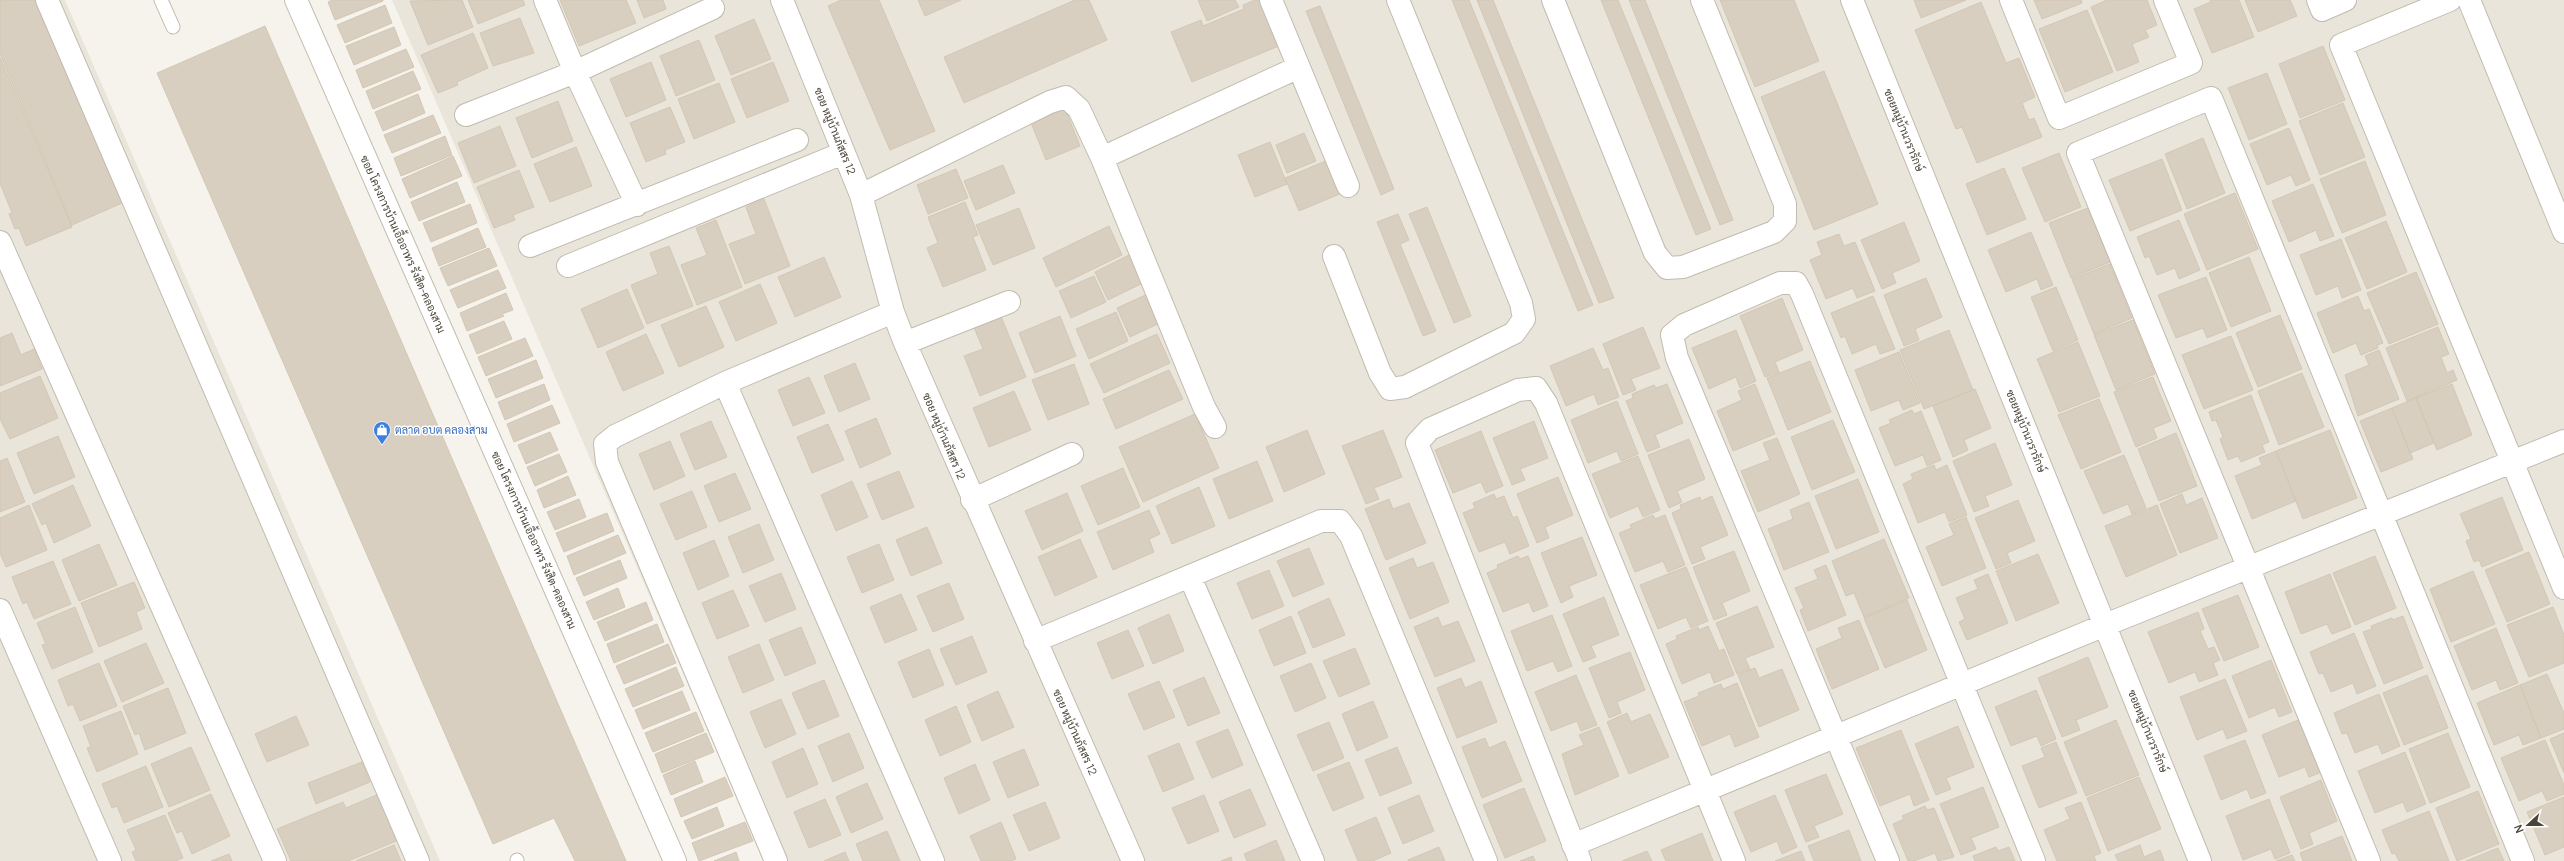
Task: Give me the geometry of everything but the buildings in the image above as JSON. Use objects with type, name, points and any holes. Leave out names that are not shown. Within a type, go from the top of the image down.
[{"type":"street","points":[[47,0],[418,861]]},
{"type":"street","name":"ซอย โครงการบ้านเอื้ออาทร รังสิต-คลองสาม","points":[[296,0],[675,861]]},
{"type":"street","points":[[545,0],[575,72],[637,205]]},
{"type":"street","name":"ซอย หมู่บ้านภัสสร 12","points":[[782,0],[861,196],[893,312],[904,343],[972,500],[1133,861]]},
{"type":"street","points":[[1271,0],[1348,186]]},
{"type":"street","points":[[1334,256],[1380,373],[1390,389],[1405,387],[1514,333],[1524,319],[1521,303],[1398,0]]},
{"type":"street","points":[[1553,0],[1655,253],[1667,268],[1683,267],[1774,232],[1785,221],[1785,204],[1702,0]]},
{"type":"street","name":"ซอยหมู่บ้านวรารักษ์","points":[[1852,0],[2200,861]]},
{"type":"street","points":[[2011,0],[2059,118],[2191,63],[2165,0]]},
{"type":"street","points":[[2318,0],[2322,10],[2345,0]]},
{"type":"street","points":[[2450,0],[2341,45],[2564,588]]},
{"type":"street","points":[[2469,0],[2564,232]]},
{"type":"street","points":[[466,115],[575,72],[714,8]]},
{"type":"street","points":[[1102,158],[1299,67]]},
{"type":"street","points":[[861,196],[1050,102],[1066,97],[1079,109],[1102,158],[1204,407],[1216,427]]},
{"type":"street","points":[[2369,861],[2078,153],[2211,98],[2523,861]]},
{"type":"street","points":[[530,246],[637,205],[797,140]]},
{"type":"street","points":[[568,266],[843,153]]},
{"type":"street","points":[[0,242],[275,861]]},
{"type":"street","points":[[1888,861],[1677,358],[1672,335],[1684,325],[1780,283],[1796,282],[1802,294],[2034,861]]},
{"type":"street","points":[[904,343],[1009,302]]},
{"type":"street","points":[[776,861],[607,462],[605,444],[615,436],[725,383],[893,312]]},
{"type":"street","points":[[725,383],[933,861]]},
{"type":"street","points":[[1734,861],[1705,790],[1546,403],[1536,388],[1518,390],[1430,429],[1417,443],[1576,853],[1705,790],[2105,625],[2564,441]]},
{"type":"street","points":[[972,500],[1072,454]]},
{"type":"street","points":[[1035,641],[1321,521],[1340,521],[1351,536],[1486,861]]},
{"type":"street","points":[[1190,577],[1313,861]]},
{"type":"street","points":[[0,610],[110,861]]},
{"type":"lane","points":[[161,0],[173,27]]},
{"type":"shaded area","points":[[0,0],[65,0],[440,861],[0,861]]},
{"type":"shaded area","points":[[392,0],[2564,0],[2564,861],[764,861]]},
{"type":"place","name":"ตลาด อบต คลองสาม","points":[[382,445]]}]
